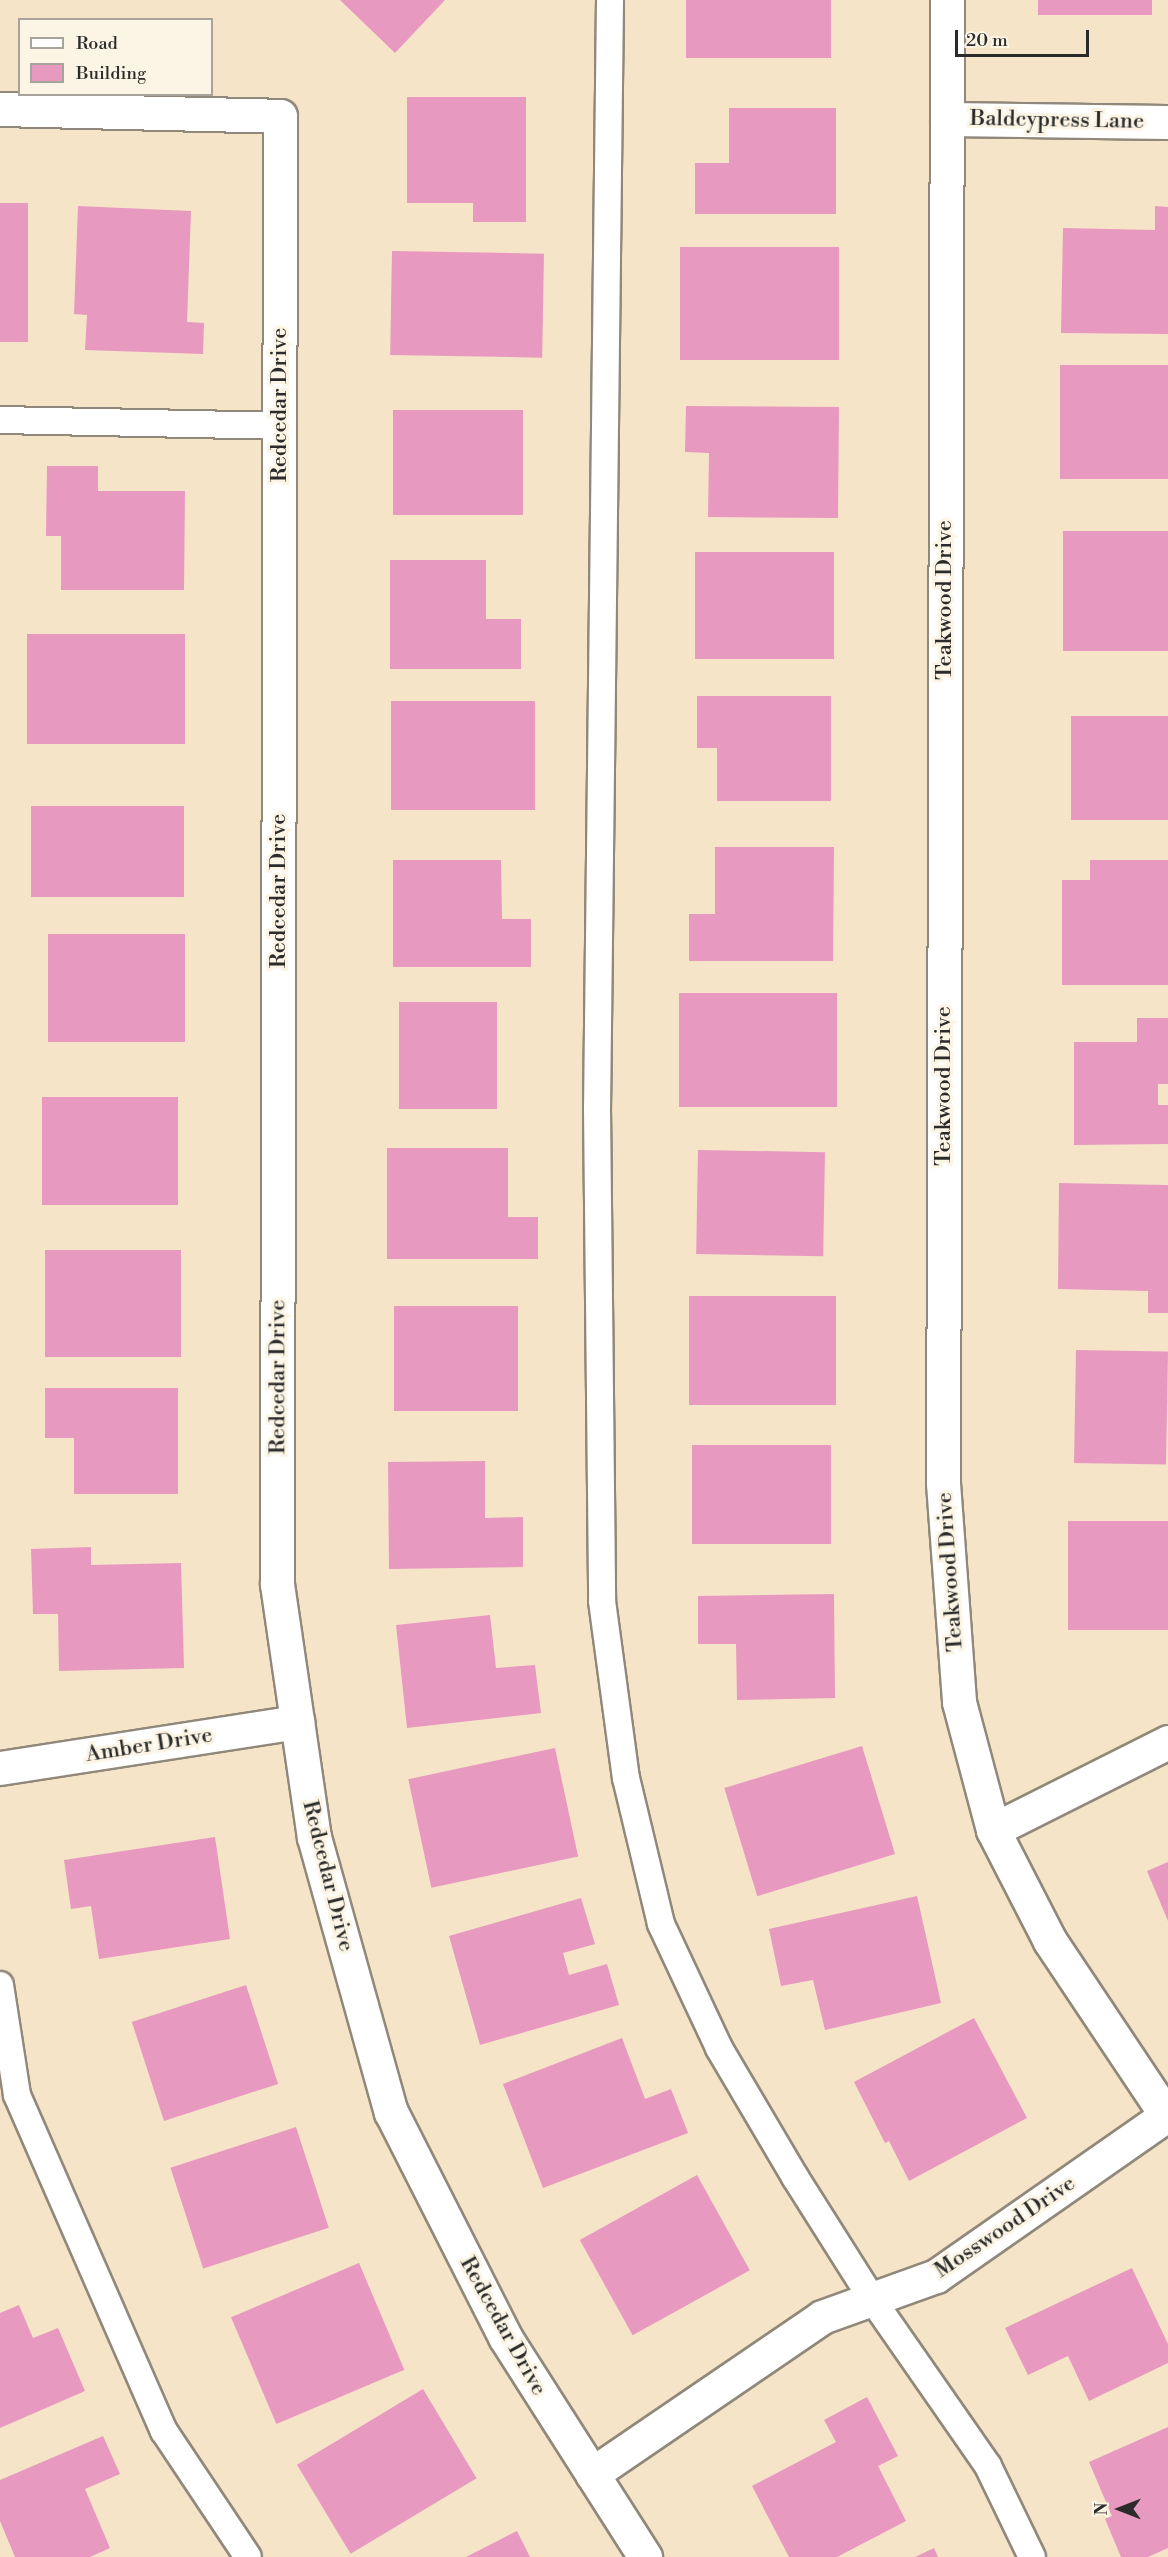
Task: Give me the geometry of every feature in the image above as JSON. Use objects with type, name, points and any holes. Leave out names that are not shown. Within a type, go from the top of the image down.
[{"type":"street","name":"Teakwood Drive","points":[[946,0],[943,1484],[959,1702],[993,1830],[1050,1941],[1168,2116]]},
{"type":"street","name":"Redcedar Drive","points":[[0,109],[280,116],[277,1584],[314,1837],[391,2112],[505,2337],[645,2557]]},
{"type":"street","name":"Baldcypress Lane","points":[[946,119],[1168,122]]},
{"type":"street","name":"Amber Drive","points":[[0,1768],[297,1722]]},
{"type":"street","points":[[993,1830],[1168,1742]]},
{"type":"street","name":"Mosswood Drive","points":[[592,2474],[822,2317],[936,2276],[1168,2116]]},
{"type":"lane","points":[[610,0],[597,1108],[602,1601],[626,1778],[661,1924],[719,2048],[795,2177],[872,2299],[988,2466],[1032,2557]]},
{"type":"lane","points":[[0,420],[279,426]]},
{"type":"lane","points":[[0,1985],[17,2095],[164,2431],[248,2557]]},
{"type":"building","points":[[340,0],[445,0],[395,53]]},
{"type":"building","points":[[686,0],[831,0],[831,58],[686,58]]},
{"type":"building","points":[[1038,0],[1152,0],[1152,15],[1038,15]]},
{"type":"building","points":[[407,97],[526,97],[526,222],[473,222],[473,203],[407,203]]},
{"type":"building","points":[[729,108],[836,108],[836,214],[695,214],[695,163],[729,163]]},
{"type":"building","points":[[0,203],[28,203],[28,342],[0,342]]},
{"type":"building","points":[[78,206],[191,211],[187,322],[204,323],[203,354],[85,350],[87,315],[74,314]]},
{"type":"building","points":[[1155,206],[1168,207],[1168,334],[1061,333],[1063,228],[1155,230]]},
{"type":"building","points":[[680,247],[839,247],[839,360],[680,360]]},
{"type":"building","points":[[392,251],[544,254],[542,358],[390,355]]},
{"type":"building","points":[[1060,365],[1168,365],[1168,479],[1060,479]]},
{"type":"building","points":[[686,406],[839,407],[838,518],[708,517],[709,453],[685,452]]},
{"type":"building","points":[[393,410],[523,410],[523,515],[393,515]]},
{"type":"building","points":[[47,466],[98,466],[98,491],[185,491],[184,590],[61,590],[61,536],[46,536]]},
{"type":"building","points":[[1063,531],[1168,531],[1168,651],[1063,651]]},
{"type":"building","points":[[695,552],[834,552],[834,659],[695,659]]},
{"type":"building","points":[[390,560],[486,560],[486,619],[521,619],[521,669],[390,669]]},
{"type":"building","points":[[27,634],[185,634],[185,744],[27,744]]},
{"type":"building","points":[[697,696],[831,696],[831,801],[717,801],[717,748],[697,748]]},
{"type":"building","points":[[391,701],[535,701],[535,810],[391,810]]},
{"type":"building","points":[[1071,716],[1168,716],[1168,820],[1071,820]]},
{"type":"building","points":[[31,806],[184,806],[184,897],[31,897]]},
{"type":"building","points":[[715,847],[834,847],[833,961],[689,961],[689,914],[715,914]]},
{"type":"building","points":[[393,860],[501,860],[502,919],[531,919],[531,967],[393,967]]},
{"type":"building","points":[[1090,860],[1168,860],[1168,985],[1062,985],[1062,880],[1090,880]]},
{"type":"building","points":[[48,934],[185,934],[185,1042],[48,1042]]},
{"type":"building","points":[[679,993],[837,993],[837,1107],[679,1107]]},
{"type":"building","points":[[399,1002],[497,1002],[497,1109],[399,1109]]},
{"type":"building","points":[[1137,1018],[1168,1018],[1168,1084],[1158,1084],[1158,1105],[1168,1105],[1168,1144],[1074,1145],[1074,1042],[1137,1042]]},
{"type":"building","points":[[42,1097],[178,1097],[178,1205],[42,1205]]},
{"type":"building","points":[[387,1148],[508,1148],[508,1217],[538,1217],[538,1259],[387,1259]]},
{"type":"building","points":[[698,1150],[825,1152],[823,1256],[696,1254]]},
{"type":"building","points":[[1059,1183],[1168,1185],[1168,1313],[1148,1313],[1148,1291],[1058,1289]]},
{"type":"building","points":[[45,1250],[181,1250],[181,1357],[45,1357]]},
{"type":"building","points":[[689,1296],[836,1296],[836,1405],[689,1405]]},
{"type":"building","points":[[394,1306],[518,1306],[518,1411],[394,1411]]},
{"type":"building","points":[[1076,1350],[1168,1352],[1166,1465],[1074,1463]]},
{"type":"building","points":[[45,1388],[178,1388],[178,1494],[74,1494],[74,1438],[45,1438]]},
{"type":"building","points":[[692,1445],[831,1445],[831,1544],[692,1544]]},
{"type":"building","points":[[485,1461],[485,1518],[523,1517],[523,1567],[389,1569],[388,1462]]},
{"type":"building","points":[[1068,1521],[1168,1521],[1168,1630],[1068,1630]]},
{"type":"building","points":[[91,1547],[91,1565],[181,1563],[184,1668],[59,1671],[58,1614],[33,1614],[31,1549]]},
{"type":"building","points":[[834,1594],[835,1698],[737,1700],[736,1644],[698,1644],[698,1596]]},
{"type":"building","points":[[490,1615],[496,1668],[535,1665],[541,1713],[407,1728],[396,1625]]},
{"type":"building","points":[[862,1746],[895,1854],[757,1896],[724,1788]]},
{"type":"building","points":[[555,1748],[578,1857],[431,1888],[408,1779]]},
{"type":"building","points":[[215,1837],[230,1939],[99,1959],[91,1906],[71,1909],[64,1860]]},
{"type":"building","points":[[1168,1862],[1168,1921],[1147,1871]]},
{"type":"building","points":[[917,1896],[941,2003],[825,2030],[813,1980],[781,1986],[769,1929]]},
{"type":"building","points":[[581,1898],[595,1944],[563,1953],[569,1975],[607,1964],[619,2005],[480,2045],[449,1936]]},
{"type":"building","points":[[246,1985],[278,2084],[164,2121],[132,2022]]},
{"type":"building","points":[[974,2018],[1027,2118],[909,2181],[889,2141],[885,2143],[854,2082]]},
{"type":"building","points":[[622,2038],[645,2099],[671,2089],[688,2133],[543,2188],[503,2084]]},
{"type":"building","points":[[296,2127],[329,2228],[203,2269],[170,2168]]},
{"type":"building","points":[[697,2175],[750,2270],[633,2335],[580,2240]]},
{"type":"building","points":[[359,2263],[404,2370],[276,2424],[231,2317]]},
{"type":"building","points":[[1132,2268],[1168,2344],[1168,2363],[1089,2401],[1068,2356],[1028,2375],[1005,2328]]},
{"type":"building","points":[[19,2305],[33,2338],[58,2328],[85,2391],[0,2428],[0,2313]]},
{"type":"building","points":[[423,2389],[477,2478],[351,2554],[297,2465]]},
{"type":"building","points":[[867,2397],[898,2456],[878,2466],[906,2521],[837,2557],[789,2557],[752,2486],[836,2442],[824,2420]]},
{"type":"building","points":[[1168,2427],[1168,2548],[1148,2557],[1121,2557],[1105,2519],[1112,2516],[1089,2462]]},
{"type":"building","points":[[103,2436],[120,2474],[85,2489],[110,2548],[90,2557],[15,2557],[0,2521],[0,2480]]},
{"type":"building","points":[[517,2531],[530,2557],[466,2557]]},
{"type":"building","points":[[934,2548],[938,2557],[915,2557]]}]
